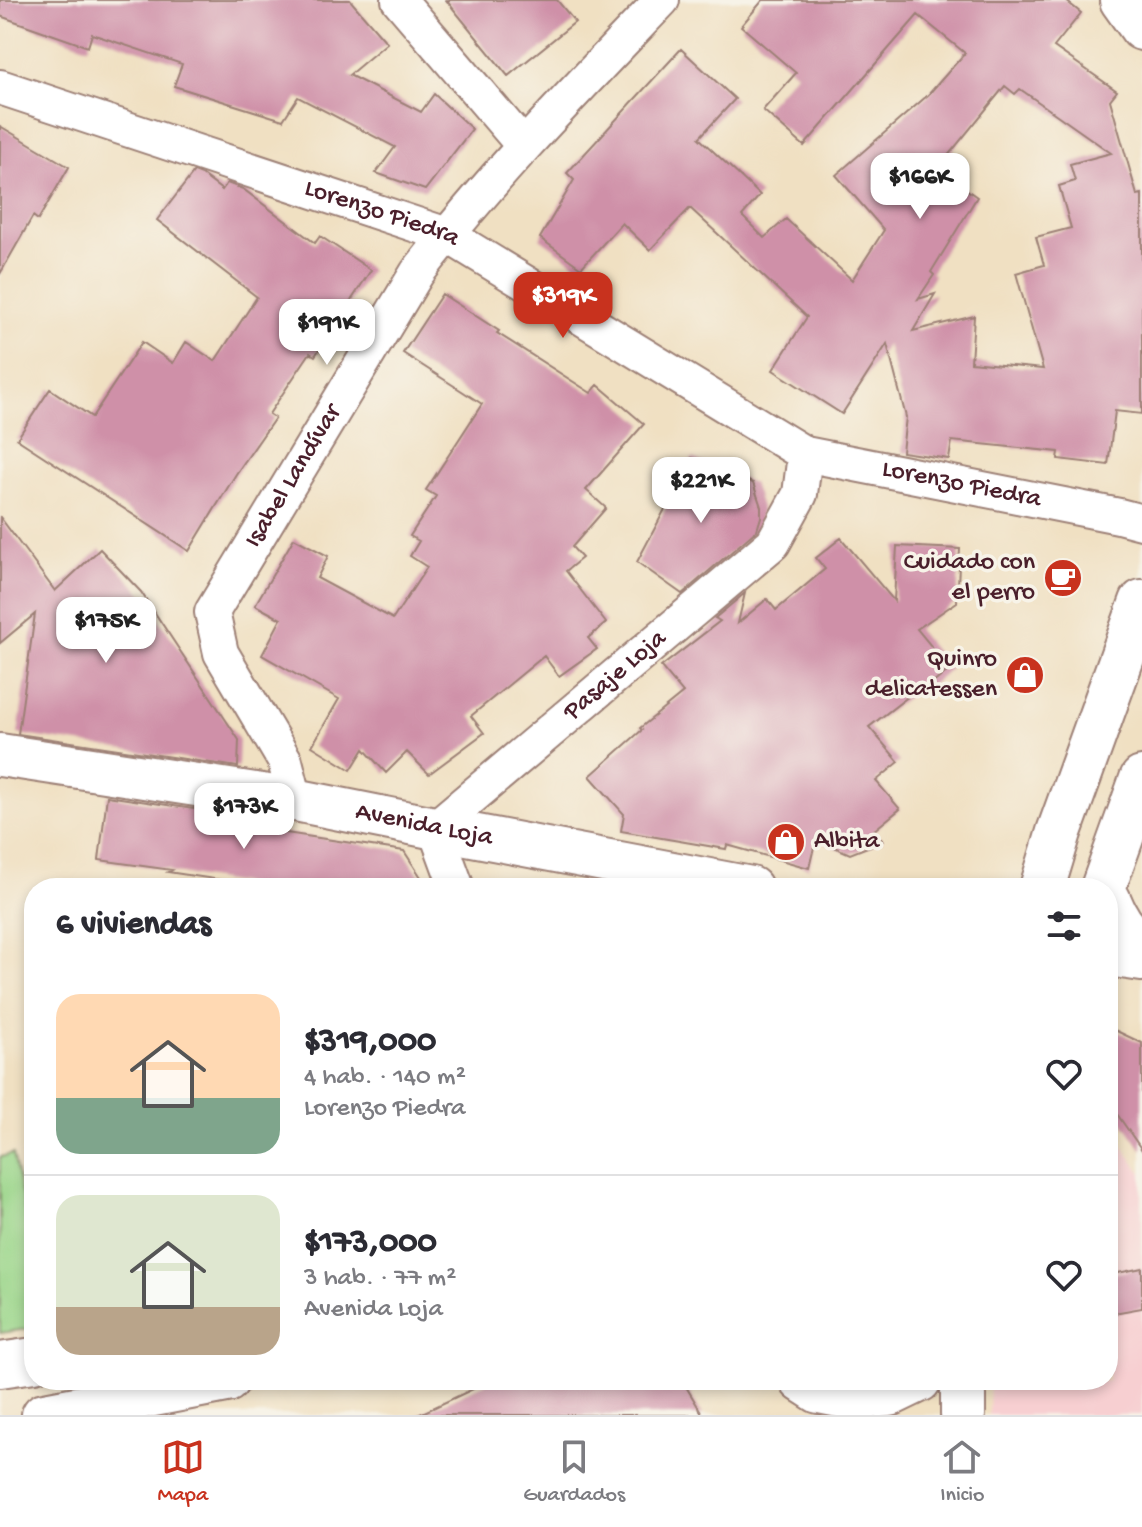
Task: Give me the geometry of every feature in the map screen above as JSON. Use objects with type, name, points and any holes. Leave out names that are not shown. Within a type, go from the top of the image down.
[{"type":"main road","points":[[1122,0],[1142,28]]},
{"type":"main road","points":[[1039,878],[1142,602]]},
{"type":"main road","points":[[1107,878],[1142,779]]},
{"type":"main road","points":[[1118,921],[1142,945]]},
{"type":"main road","points":[[0,1365],[24,1361]]},
{"type":"main road","points":[[44,1415],[111,1408],[186,1390]]},
{"type":"main road","points":[[796,1390],[807,1415]]},
{"type":"main road","points":[[817,1390],[854,1398],[890,1394],[898,1390]]},
{"type":"main road","points":[[963,1390],[963,1415]]},
{"type":"street","points":[[399,0],[523,145]]},
{"type":"street","name":"Isabel Landívar","points":[[295,800],[285,761],[221,653],[212,612],[417,273],[523,145],[662,0]]},
{"type":"street","name":"Lorenzo Piedra","points":[[0,87],[447,235],[805,454],[1142,522]]},
{"type":"street","name":"Pasaje Loja","points":[[435,828],[773,543],[800,494],[805,454]]},
{"type":"street","name":"Avenida Loja","points":[[0,755],[295,800],[698,878]]},
{"type":"street","points":[[435,828],[453,878]]},
{"type":"street","points":[[1118,956],[1142,960]]},
{"type":"shaded area","points":[[1118,1140],[1142,1173],[1142,1415],[989,1415],[990,1390],[1118,1390]]},
{"type":"green space","points":[[13,1154],[24,1208],[24,1329],[0,1333],[0,1157]]},
{"type":"building","points":[[0,0],[350,0],[387,43],[349,75],[421,112],[434,94],[472,129],[425,190],[376,173],[395,147],[298,97],[283,120],[174,86],[182,64],[92,34],[88,47],[0,16]]},
{"type":"building","points":[[446,0],[557,0],[575,22],[508,76]]},
{"type":"building","points":[[763,0],[1065,0],[1081,13],[1054,47],[1117,91],[1110,100],[1137,195],[1142,194],[1142,414],[1115,411],[1108,465],[1058,459],[1059,452],[952,441],[949,459],[902,452],[906,417],[887,344],[842,414],[773,370],[807,317],[690,208],[650,250],[622,223],[581,268],[540,238],[574,180],[567,173],[681,49],[735,99],[699,138],[760,195],[742,216],[764,238],[786,219],[852,280],[884,230],[836,175],[928,95],[965,53],[918,15],[804,146],[763,110],[796,73],[741,26]],"holes":[[[1005,86],[1015,94],[1020,89],[1111,153],[1070,164],[1075,181],[1059,186],[1071,228],[1036,237],[1044,265],[1016,273],[1043,369],[971,362],[974,316],[913,331],[935,294],[918,299],[977,197],[937,169]]]},
{"type":"building","points":[[0,126],[69,167],[38,220],[33,216],[0,274]]},
{"type":"building","points":[[194,172],[222,190],[227,183],[243,189],[315,243],[320,236],[371,270],[315,356],[310,353],[269,414],[275,418],[189,551],[17,439],[50,389],[92,417],[142,342],[173,363],[186,342],[215,361],[257,297],[157,220]]},
{"type":"building","points":[[442,294],[591,393],[598,385],[644,424],[586,490],[606,508],[572,547],[582,558],[566,571],[606,623],[588,638],[597,649],[559,676],[544,656],[471,716],[484,733],[429,774],[407,752],[386,773],[364,749],[351,770],[312,746],[339,699],[262,655],[281,619],[255,605],[294,538],[328,556],[317,578],[393,619],[427,567],[410,556],[419,541],[410,536],[436,496],[426,490],[482,404],[403,353]]},
{"type":"building","points":[[692,458],[753,483],[761,517],[757,530],[682,594],[637,562]]},
{"type":"building","points":[[0,517],[55,591],[100,549],[141,592],[239,740],[238,767],[18,734],[35,614],[0,643]]},
{"type":"building","points":[[841,538],[894,601],[897,546],[960,549],[957,602],[917,629],[950,669],[921,693],[918,689],[869,727],[899,762],[876,781],[900,809],[873,831],[883,841],[850,854],[816,839],[809,868],[727,845],[726,849],[621,831],[624,814],[590,776],[642,730],[640,728],[683,693],[661,667],[720,621],[715,618],[745,593],[738,623],[767,599],[776,610],[825,569],[816,558]]},
{"type":"building","points":[[107,796],[234,815],[234,825],[404,851],[422,878],[207,878],[99,860]]},
{"type":"building","points":[[1118,1032],[1142,1043],[1142,1150],[1118,1115]]},
{"type":"building","points":[[1142,1268],[1142,1308],[1118,1312],[1118,1273]]},
{"type":"building","points":[[471,1390],[688,1390],[703,1415],[418,1415]]},
{"type":"place","name":"Cuidado con el perro","points":[[1063,578]]},
{"type":"place","name":"Quinro delicatessen","points":[[1025,675]]},
{"type":"place","name":"Albita","points":[[786,842]]}]
